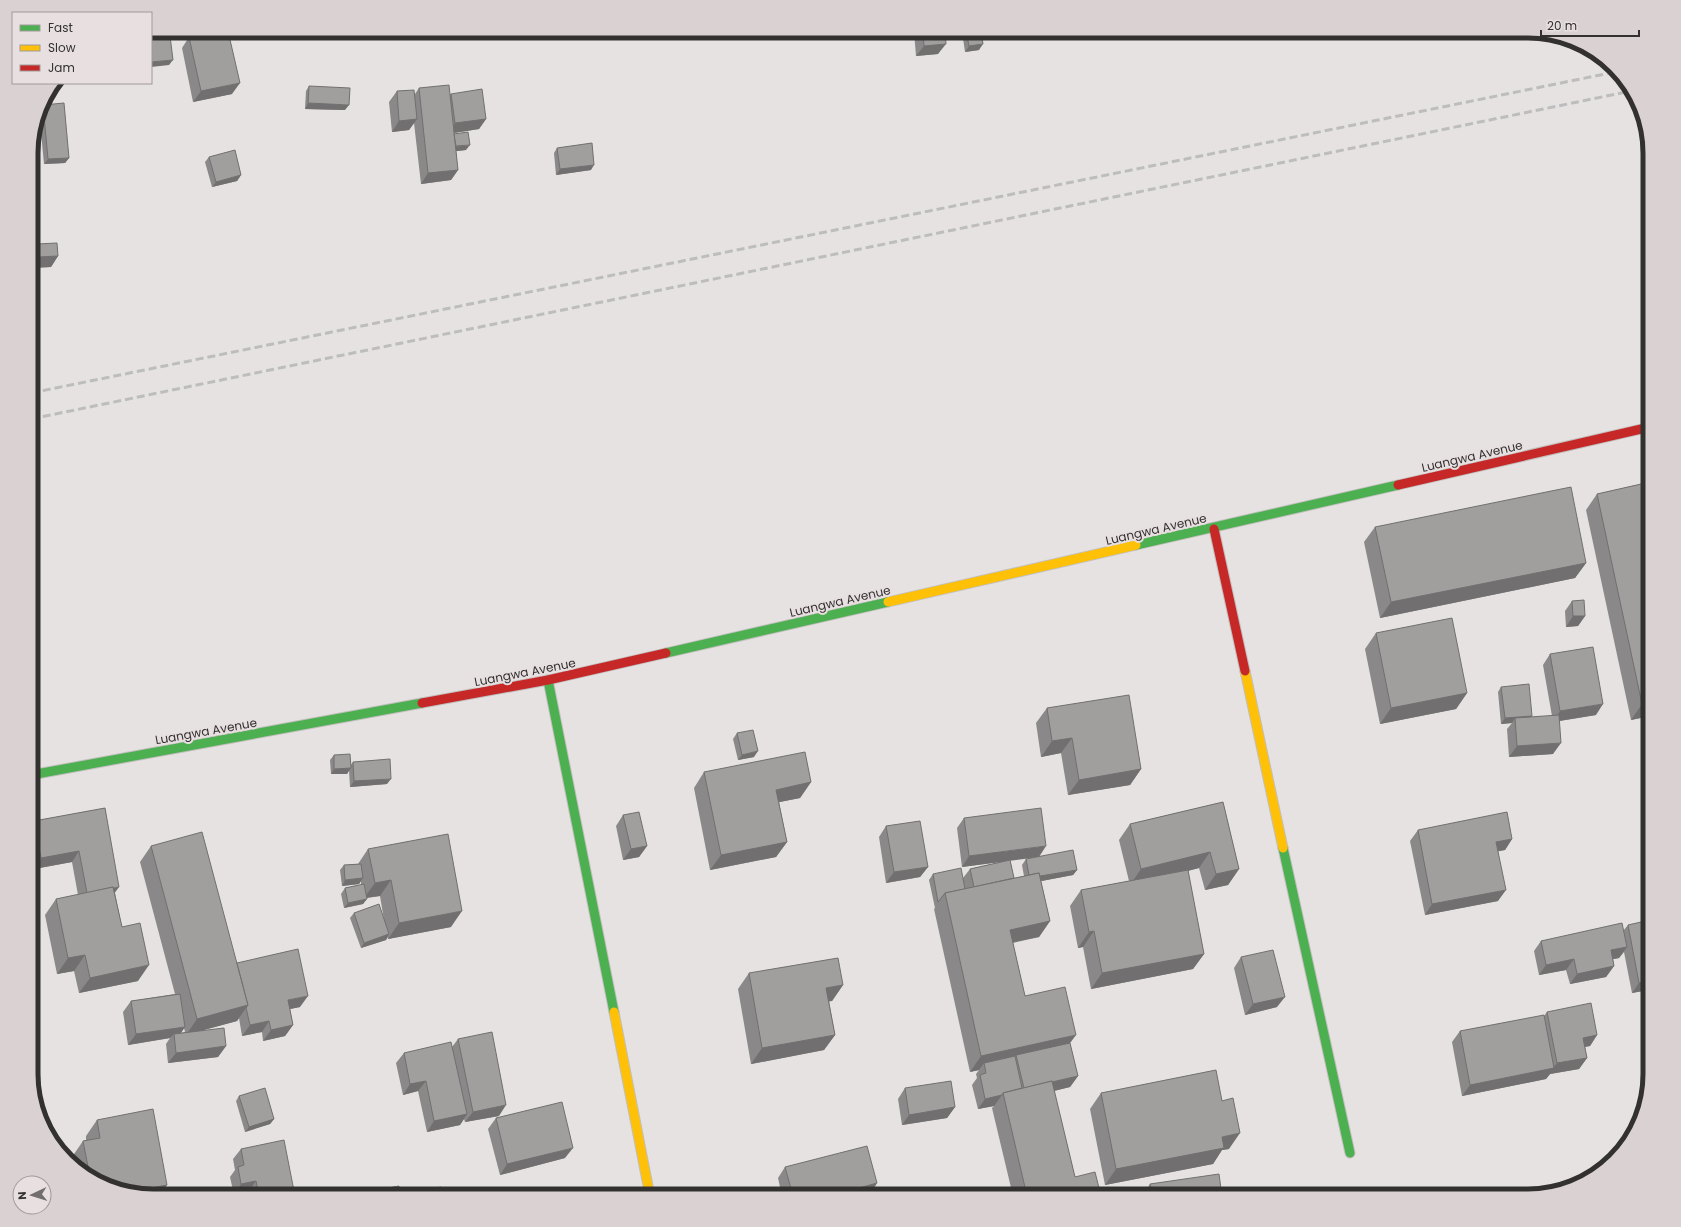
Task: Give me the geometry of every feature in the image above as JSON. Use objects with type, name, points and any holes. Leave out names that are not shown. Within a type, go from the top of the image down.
[{"type":"main road","name":"Luangwa Avenue","points":[[38,774],[548,680],[1643,429]]},
{"type":"main road","points":[[1214,528],[1350,1153]]},
{"type":"main road","points":[[548,680],[649,1189]]},
{"type":"building","points":[[152,38],[170,38],[173,60],[152,62]]},
{"type":"building","points":[[189,38],[230,38],[240,83],[201,91]]},
{"type":"building","points":[[923,38],[946,38],[946,44],[924,46]]},
{"type":"building","points":[[967,38],[982,38],[983,44],[969,46]]},
{"type":"building","points":[[449,85],[458,170],[428,173],[419,88]]},
{"type":"building","points":[[309,86],[350,88],[349,105],[308,103]]},
{"type":"building","points":[[482,89],[486,119],[455,123],[451,94]]},
{"type":"building","points":[[414,90],[417,119],[399,121],[397,91]]},
{"type":"building","points":[[64,103],[69,158],[48,159],[44,117],[49,104]]},
{"type":"building","points":[[468,132],[470,145],[456,146],[454,134]]},
{"type":"building","points":[[592,143],[594,165],[560,169],[557,148]]},
{"type":"building","points":[[235,150],[241,175],[216,182],[209,157]]},
{"type":"building","points":[[57,243],[58,256],[38,257],[38,244]]},
{"type":"building","points":[[1643,484],[1642,704],[1597,494]]},
{"type":"building","points":[[1571,487],[1586,563],[1391,602],[1375,527]]},
{"type":"building","points":[[1584,600],[1585,616],[1573,616],[1572,601]]},
{"type":"building","points":[[1452,618],[1467,693],[1391,708],[1376,633]]},
{"type":"building","points":[[1593,647],[1603,704],[1560,711],[1550,654]]},
{"type":"building","points":[[1529,684],[1532,716],[1505,718],[1501,687]]},
{"type":"building","points":[[1129,695],[1141,769],[1079,780],[1072,738],[1052,741],[1047,708]]},
{"type":"building","points":[[1559,715],[1561,743],[1517,746],[1515,718]]},
{"type":"building","points":[[753,730],[758,751],[742,755],[737,733]]},
{"type":"building","points":[[805,752],[811,782],[776,790],[787,842],[721,855],[704,772]]},
{"type":"building","points":[[350,754],[351,768],[334,769],[334,755]]},
{"type":"building","points":[[390,759],[391,779],[354,781],[353,762]]},
{"type":"building","points":[[1223,802],[1239,869],[1216,874],[1210,852],[1141,869],[1130,824]]},
{"type":"building","points":[[105,808],[119,887],[87,893],[79,851],[41,858],[38,842],[38,820]]},
{"type":"building","points":[[1041,808],[1046,846],[969,856],[964,818]]},
{"type":"building","points":[[639,812],[647,846],[631,849],[623,815]]},
{"type":"building","points":[[1507,812],[1512,839],[1496,842],[1506,890],[1432,904],[1418,830]]},
{"type":"building","points":[[920,821],[928,867],[894,872],[886,826]]},
{"type":"building","points":[[202,832],[248,1005],[197,1019],[151,846]]},
{"type":"building","points":[[448,834],[462,911],[399,923],[391,880],[375,883],[368,849]]},
{"type":"building","points":[[1073,850],[1077,870],[1040,876],[1039,873],[1029,875],[1026,859]]},
{"type":"building","points":[[1010,860],[1014,878],[974,887],[970,869]]},
{"type":"building","points":[[361,864],[363,878],[345,880],[344,865]]},
{"type":"building","points":[[961,868],[965,889],[945,893],[938,902],[933,874]]},
{"type":"building","points":[[1188,870],[1204,954],[1102,973],[1094,931],[1089,932],[1081,890]]},
{"type":"building","points":[[1039,873],[1050,921],[1010,930],[1025,996],[1065,987],[1076,1035],[981,1056],[945,893]]},
{"type":"building","points":[[364,884],[367,899],[348,903],[345,888]]},
{"type":"building","points":[[113,887],[122,927],[140,923],[149,965],[90,978],[85,955],[68,958],[56,899]]},
{"type":"building","points":[[379,904],[389,934],[364,943],[354,913]]},
{"type":"building","points":[[1643,922],[1643,982],[1639,983],[1628,925]]},
{"type":"building","points":[[1622,923],[1627,947],[1611,950],[1614,966],[1577,974],[1574,959],[1546,965],[1541,941]]},
{"type":"building","points":[[298,949],[308,996],[288,1000],[293,1025],[271,1030],[269,1021],[250,1025],[246,1008],[248,1005],[237,963]]},
{"type":"building","points":[[1273,950],[1285,997],[1253,1004],[1241,957]]},
{"type":"building","points":[[838,958],[843,985],[826,988],[835,1035],[762,1048],[749,973]]},
{"type":"building","points":[[180,994],[185,1027],[136,1034],[131,1001]]},
{"type":"building","points":[[1591,1003],[1597,1035],[1583,1038],[1587,1058],[1557,1063],[1547,1012]]},
{"type":"building","points":[[1544,1015],[1554,1068],[1470,1085],[1460,1031]]},
{"type":"building","points":[[224,1028],[226,1046],[176,1053],[174,1034]]},
{"type":"building","points":[[492,1032],[506,1105],[473,1112],[458,1039]]},
{"type":"building","points":[[451,1042],[467,1114],[434,1121],[426,1081],[410,1084],[404,1053]]},
{"type":"building","points":[[1070,1043],[1078,1076],[1024,1088],[1016,1055]]},
{"type":"building","points":[[1015,1056],[1022,1088],[985,1099],[980,1075],[986,1073],[984,1063]]},
{"type":"building","points":[[1216,1070],[1222,1101],[1233,1098],[1240,1133],[1222,1137],[1224,1148],[1116,1169],[1101,1093]]},
{"type":"building","points":[[951,1081],[955,1107],[909,1115],[905,1088]]},
{"type":"building","points":[[1052,1081],[1075,1177],[1095,1172],[1099,1189],[1025,1189],[1003,1093]]},
{"type":"building","points":[[265,1088],[274,1119],[249,1127],[239,1096]]},
{"type":"building","points":[[562,1102],[573,1148],[507,1164],[496,1118]]},
{"type":"building","points":[[153,1109],[167,1185],[148,1189],[131,1187],[102,1177],[88,1169],[83,1141],[100,1138],[97,1120]]},
{"type":"building","points":[[284,1140],[294,1189],[258,1189],[256,1181],[241,1184],[238,1167],[244,1165],[241,1149]]},
{"type":"building","points":[[867,1146],[877,1183],[859,1189],[791,1189],[785,1167]]},
{"type":"building","points":[[1219,1174],[1221,1189],[1151,1189],[1150,1184]]},
{"type":"building","points":[[399,1186],[399,1189],[382,1189]]},
{"type":"building","points":[[441,1187],[441,1189],[431,1189]]},
{"type":"railway","points":[[38,392],[1610,73]]},
{"type":"railway","points":[[38,418],[1626,92]]},
{"type":"traffic: fast","points":[[1136,545],[1398,485]]},
{"type":"traffic: fast","points":[[666,653],[888,602]]},
{"type":"traffic: fast","points":[[548,680],[614,1012]]},
{"type":"traffic: fast","points":[[38,774],[422,703]]},
{"type":"traffic: fast","points":[[1283,848],[1350,1153]]},
{"type":"traffic: slow","points":[[888,602],[1136,545]]},
{"type":"traffic: slow","points":[[1245,671],[1283,848]]},
{"type":"traffic: slow","points":[[614,1012],[649,1189]]},
{"type":"traffic: jam","points":[[1398,485],[1643,429]]},
{"type":"traffic: jam","points":[[1214,529],[1245,671]]},
{"type":"traffic: jam","points":[[422,703],[548,680],[666,653]]}]
